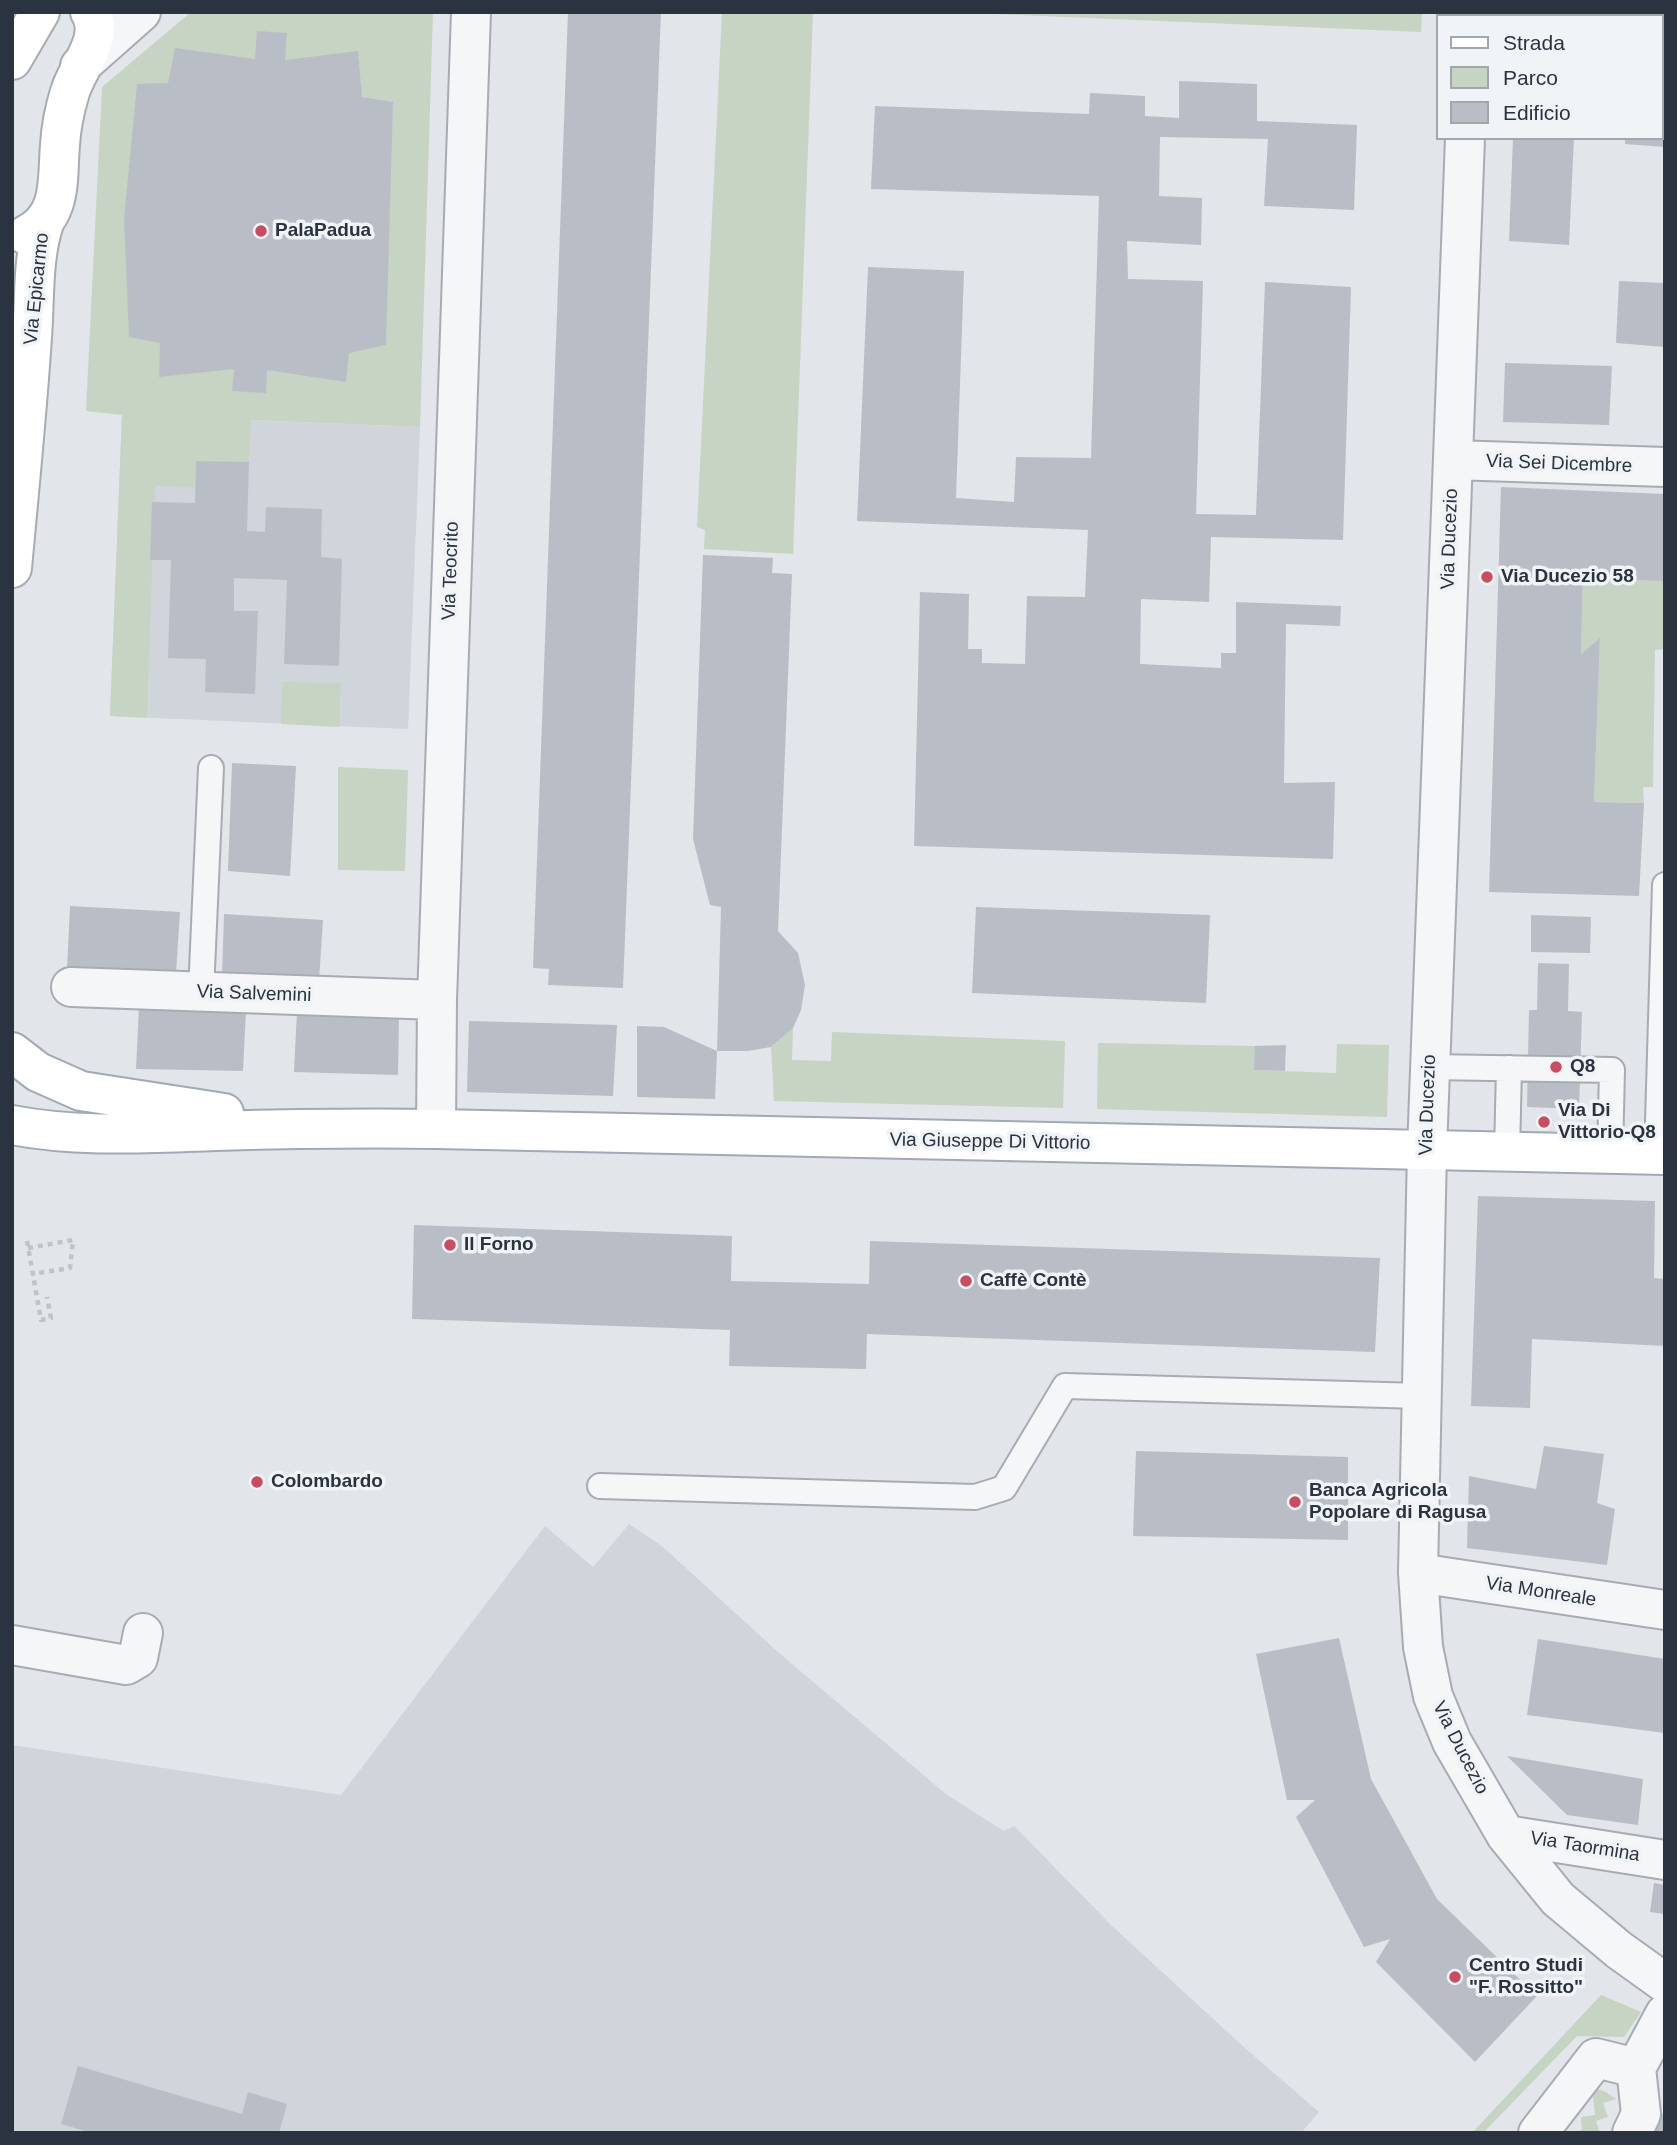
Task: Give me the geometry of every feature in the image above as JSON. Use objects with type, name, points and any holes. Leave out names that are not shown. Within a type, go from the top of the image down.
[{"type":"main road","points":[[20,40],[40,12]]},
{"type":"main road","name":"Via Epicarmo","points":[[12,568],[39,237],[56,201],[60,143],[70,92],[92,42],[95,28],[92,14]]},
{"type":"main road","points":[[12,239],[30,233],[45,220]]},
{"type":"main road","points":[[12,1052],[38,1072],[82,1091],[316,1128]]},
{"type":"main road","points":[[12,1125],[46,1132],[106,1134],[316,1128]]},
{"type":"main road","name":"Via Giuseppe Di Vittorio","points":[[316,1128],[1661,1155]]},
{"type":"street","points":[[80,66],[141,12]]},
{"type":"street","name":"Via Teocrito","points":[[436,1129],[436,1000],[471,12]]},
{"type":"street","name":"Via Ducezio","points":[[1465,140],[1426,1150],[1418,1573],[1423,1647],[1433,1696],[1452,1742],[1506,1835],[1558,1899],[1619,1950],[1665,1983]]},
{"type":"street","name":"Via Sei Dicembre","points":[[1453,460],[1665,467]]},
{"type":"street","name":"Via Salvemini","points":[[71,987],[436,1000]]},
{"type":"street","name":"Via Monreale","points":[[1418,1573],[1665,1610]]},
{"type":"street","points":[[12,1645],[126,1665],[138,1658],[142,1633]]},
{"type":"street","name":"Via Taormina","points":[[1506,1835],[1665,1860]]},
{"type":"street","points":[[1632,2133],[1641,2114],[1636,2068],[1665,2014]]},
{"type":"street","points":[[1538,2133],[1596,2058],[1636,2068]]},
{"type":"lane","points":[[201,992],[211,768]]},
{"type":"lane","points":[[1661,1155],[1665,885]]},
{"type":"lane","points":[[1430,1067],[1612,1070],[1611,1154]]},
{"type":"lane","points":[[1507,1152],[1509,1068]]},
{"type":"lane","points":[[600,1486],[975,1497],[1004,1488],[1065,1386],[1421,1396]]},
{"type":"path","points":[[33,1274],[70,1268],[73,1240],[28,1244],[33,1274],[41,1320],[51,1318],[47,1297]]},
{"type":"shaded area","points":[[122,415],[420,427],[408,729],[110,716]]},
{"type":"shaded area","points":[[629,1524],[663,1547],[779,1653],[947,1795],[1004,1831],[1014,1826],[1112,1926],[1319,2112],[1301,2133],[12,2133],[12,1745],[341,1795],[545,1526],[593,1567]]},
{"type":"green space","name":"PalaPadua","points":[[191,12],[433,12],[420,427],[251,420],[249,462],[196,461],[195,487],[155,486],[147,718],[110,716],[122,415],[86,411],[102,87]]},
{"type":"green space","points":[[722,12],[813,12],[793,554],[704,549],[705,530],[697,527]]},
{"type":"green space","points":[[948,12],[1422,12],[1421,32]]},
{"type":"green space","points":[[1583,579],[1665,581],[1665,649],[1655,650],[1653,787],[1643,787],[1644,803],[1594,802],[1600,639],[1581,654]]},
{"type":"green space","points":[[282,682],[341,683],[339,727],[281,724]]},
{"type":"green space","points":[[338,767],[408,770],[405,871],[338,870]]},
{"type":"green space","points":[[793,1028],[792,1060],[831,1061],[832,1032],[1065,1041],[1063,1108],[774,1101],[771,1047]]},
{"type":"green space","points":[[1098,1043],[1255,1046],[1255,1070],[1336,1073],[1337,1044],[1389,1045],[1387,1117],[1097,1109]]},
{"type":"green space","points":[[1601,1995],[1641,2012],[1624,2037],[1577,2036],[1483,2133],[1472,2133]]},
{"type":"green space","points":[[1592,2088],[1604,2091],[1616,2099],[1603,2103],[1608,2117],[1596,2121],[1600,2133],[1569,2133],[1582,2130],[1581,2117],[1595,2115]]},
{"type":"building","points":[[568,12],[661,12],[623,988],[548,985],[549,969],[533,968]]},
{"type":"building","name":"PalaPadua","points":[[257,31],[287,33],[285,60],[358,51],[362,97],[393,102],[386,345],[349,353],[346,382],[267,370],[266,393],[232,391],[234,369],[159,377],[160,343],[129,337],[124,219],[137,84],[168,83],[175,48],[255,59]]},
{"type":"building","points":[[1179,81],[1257,84],[1257,121],[1357,125],[1354,210],[1264,206],[1268,139],[1160,137],[1159,196],[1202,198],[1201,245],[1127,241],[1128,279],[1203,281],[1196,514],[1256,515],[1265,282],[1351,287],[1343,540],[1211,537],[1209,602],[1141,599],[1140,664],[1221,668],[1221,653],[1236,653],[1236,602],[1341,606],[1340,626],[1286,624],[1284,783],[1335,782],[1333,859],[914,846],[920,592],[969,594],[968,649],[982,649],[982,663],[1025,664],[1027,596],[1085,597],[1088,530],[857,521],[868,267],[964,271],[956,498],[1014,502],[1016,457],[1091,458],[1099,196],[871,189],[875,106],[1089,114],[1090,93],[1145,96],[1145,116],[1179,118]]},
{"type":"building","points":[[1665,81],[1665,147],[1625,144],[1625,140],[1663,140]]},
{"type":"building","points":[[1513,140],[1574,140],[1569,245],[1509,241]]},
{"type":"building","points":[[1619,281],[1665,283],[1665,347],[1616,343]]},
{"type":"building","points":[[1505,363],[1612,366],[1609,425],[1503,422]]},
{"type":"building","points":[[196,461],[249,462],[247,531],[265,532],[266,507],[322,509],[321,557],[342,559],[339,666],[284,664],[287,580],[234,578],[234,611],[258,611],[255,694],[205,692],[206,659],[168,658],[171,560],[150,560],[152,502],[195,503]]},
{"type":"building","points":[[1501,487],[1665,494],[1665,581],[1583,579],[1581,654],[1600,638],[1594,802],[1644,803],[1639,896],[1489,892]]},
{"type":"building","points":[[703,555],[773,558],[772,573],[792,574],[778,931],[798,953],[805,985],[801,1010],[793,1028],[771,1047],[748,1051],[717,1051],[721,907],[710,905],[693,839]]},
{"type":"building","points":[[232,763],[296,766],[290,876],[228,871]]},
{"type":"building","points":[[70,906],[180,912],[176,973],[67,969]]},
{"type":"building","points":[[976,907],[1210,915],[1206,1003],[972,993]]},
{"type":"building","points":[[224,914],[323,920],[319,980],[222,976]]},
{"type":"building","points":[[1531,915],[1591,917],[1590,953],[1531,952]]},
{"type":"building","points":[[1538,963],[1569,964],[1568,1011],[1582,1012],[1579,1109],[1527,1107],[1529,1010],[1537,1010]]},
{"type":"building","points":[[139,1007],[246,1010],[243,1071],[136,1069]]},
{"type":"building","points":[[297,1011],[399,1015],[398,1075],[294,1072]]},
{"type":"building","points":[[469,1021],[617,1025],[613,1096],[467,1092]]},
{"type":"building","points":[[637,1026],[664,1027],[717,1051],[715,1099],[637,1097]]},
{"type":"building","points":[[1286,1045],[1285,1071],[1254,1070],[1255,1046]]},
{"type":"building","points":[[1478,1196],[1655,1201],[1654,1278],[1665,1279],[1665,1346],[1532,1339],[1530,1408],[1471,1406]]},
{"type":"building","points":[[414,1225],[732,1236],[731,1281],[869,1284],[870,1241],[1380,1258],[1375,1352],[867,1334],[866,1369],[729,1366],[730,1330],[412,1319]]},
{"type":"building","points":[[1544,1446],[1604,1454],[1597,1503],[1615,1509],[1607,1565],[1467,1548],[1469,1476],[1536,1489]]},
{"type":"building","points":[[1136,1451],[1348,1457],[1348,1540],[1133,1536]]},
{"type":"building","points":[[1339,1638],[1371,1779],[1437,1899],[1537,1996],[1475,2062],[1376,1962],[1390,1939],[1364,1947],[1296,1817],[1315,1800],[1287,1800],[1256,1654]]},
{"type":"building","points":[[1538,1639],[1665,1659],[1665,1733],[1527,1715]]},
{"type":"building","points":[[1507,1756],[1643,1779],[1638,1825],[1567,1815]]},
{"type":"building","points":[[1654,1883],[1665,1885],[1665,1914],[1650,1912]]},
{"type":"building","points":[[78,2066],[242,2114],[248,2092],[287,2104],[279,2133],[92,2133],[61,2124]]},
{"type":"building","points":[[1665,2108],[1665,2133],[1654,2133]]},
{"type":"place","name":"PalaPadua","points":[[261,231]]},
{"type":"place","name":"Via Ducezio 58","points":[[1487,577]]},
{"type":"place","name":"Q8","points":[[1556,1067]]},
{"type":"place","name":"Via Di Vittorio-Q8","points":[[1544,1122]]},
{"type":"place","name":"Il Forno","points":[[450,1245]]},
{"type":"place","name":"Caffè Contè","points":[[966,1281]]},
{"type":"place","name":"Colombardo","points":[[257,1482]]},
{"type":"place","name":"Banca Agricola Popolare di Ragusa","points":[[1295,1502]]},
{"type":"place","name":"Centro Studi \"F. Rossitto\"","points":[[1455,1977]]}]
